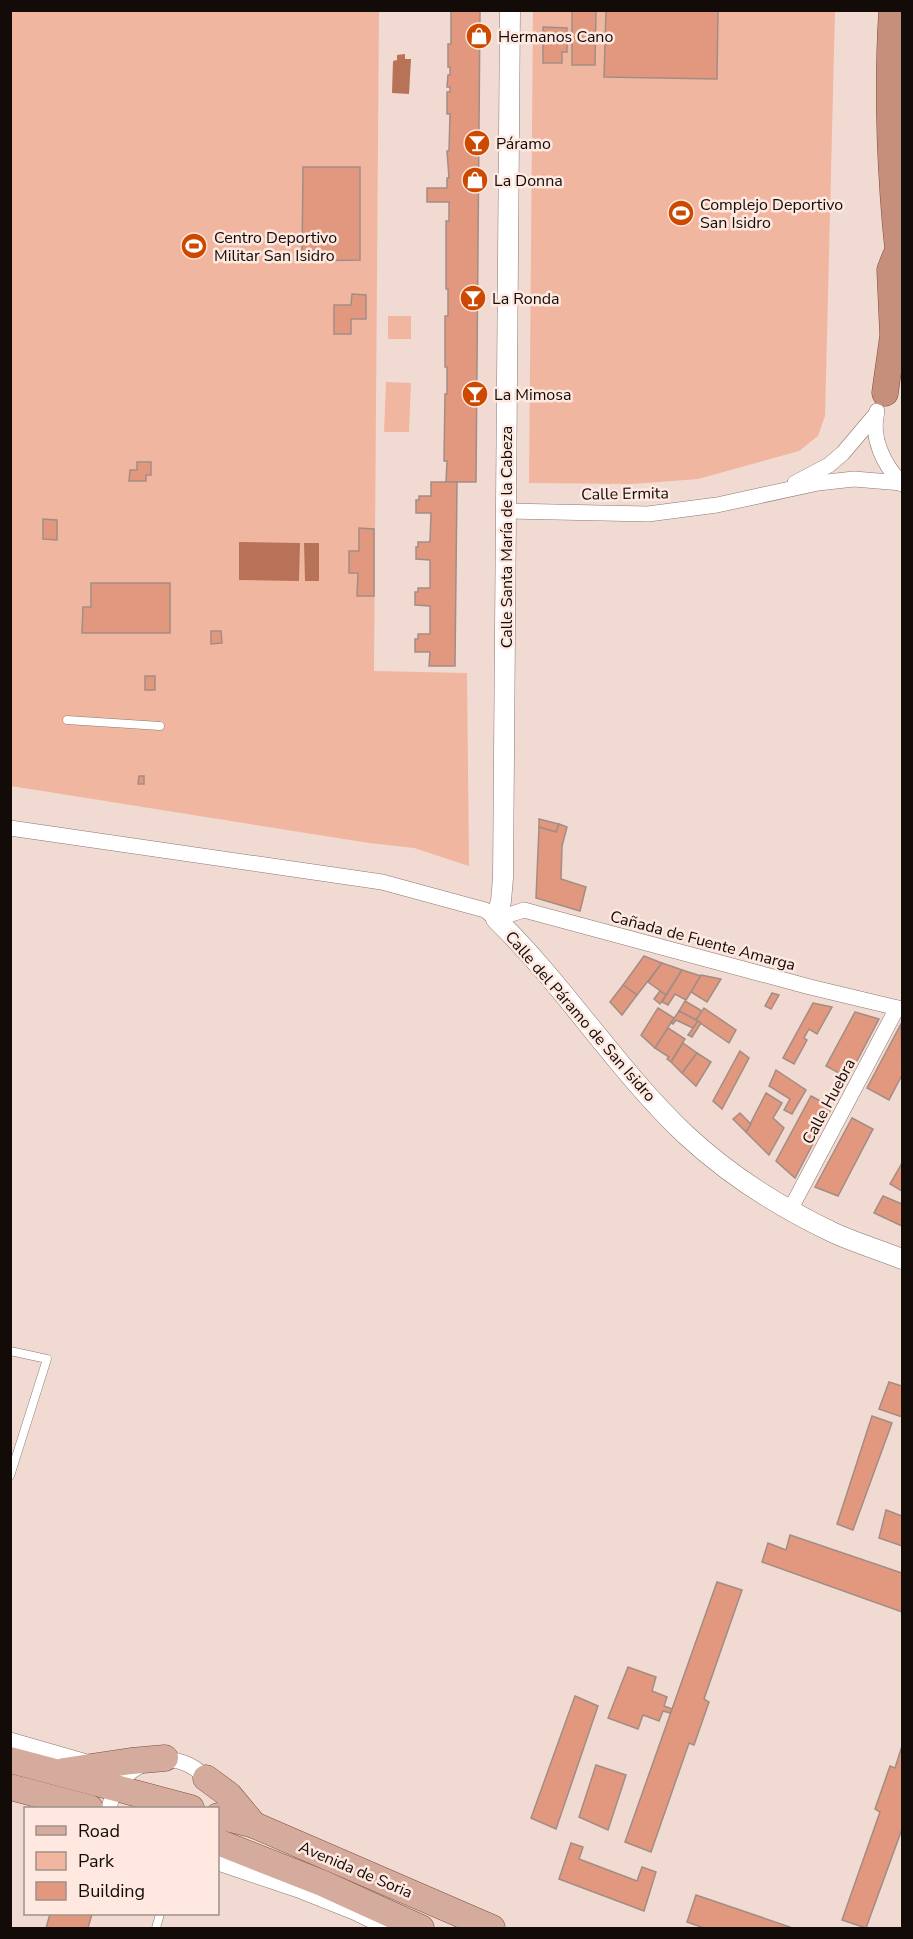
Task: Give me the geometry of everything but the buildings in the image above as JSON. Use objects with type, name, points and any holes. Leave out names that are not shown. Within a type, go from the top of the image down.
[{"type":"highway","points":[[892,10],[889,116],[897,252],[903,278]]},
{"type":"highway","points":[[880,404],[892,336],[890,270],[897,252]]},
{"type":"main road","points":[[57,1773],[99,1765],[165,1758]]},
{"type":"main road","points":[[10,1760],[57,1773],[112,1798],[177,1807]]},
{"type":"main road","points":[[206,1778],[229,1796],[254,1825]]},
{"type":"main road","points":[[10,1787],[83,1807]]},
{"type":"main road","points":[[37,1794],[60,1807]]},
{"type":"main road","name":"Avenida de Soria","points":[[219,1823],[254,1825],[492,1929]]},
{"type":"main road","name":"Avenida de Soria","points":[[219,1842],[322,1883],[421,1929]]},
{"type":"main road","points":[[219,1863],[245,1853]]},
{"type":"street","name":"Calle Santa María de la Cabeza","points":[[496,919],[501,901],[503,878],[510,10]]},
{"type":"street","name":"Calle Ermita","points":[[777,492],[829,465],[843,453],[903,375]]},
{"type":"street","points":[[880,404],[876,436],[889,468],[902,483]]},
{"type":"street","name":"Calle Ermita","points":[[507,511],[648,514],[717,506],[818,483],[854,479],[902,483]]},
{"type":"street","name":"Calle del Páramo de San Isidro","points":[[10,828],[382,882],[485,910],[523,945],[662,1111],[686,1135],[730,1171],[790,1210],[836,1233],[903,1259]]},
{"type":"street","name":"Cañada de Fuente Amarga","points":[[496,919],[524,910],[900,1009]]},
{"type":"street","name":"Calle Huebra","points":[[790,1210],[900,1009]]},
{"type":"street","points":[[10,1740],[99,1765]]},
{"type":"street","points":[[112,1798],[127,1775],[143,1765],[165,1758],[196,1769],[206,1778],[217,1794],[218,1807]]},
{"type":"street","points":[[219,1863],[312,1895],[354,1912],[387,1929]]},
{"type":"lane","points":[[67,720],[160,726]]},
{"type":"lane","points":[[10,1351],[47,1359],[10,1476]]},
{"type":"lane","points":[[10,1734],[35,1746]]},
{"type":"green space","name":"Centro Deportivo Militar San Isidro","points":[[10,11],[379,11],[374,671],[467,673],[469,866],[414,848],[369,843],[11,786]]},
{"type":"green space","name":"Complejo Deportivo San Isidro","points":[[533,11],[835,11],[825,416],[818,436],[799,451],[698,479],[632,484],[529,483]]},
{"type":"green space","points":[[388,316],[411,316],[411,339],[388,339]]},
{"type":"green space","points":[[386,382],[411,383],[409,432],[384,432]]},
{"type":"shaded area","points":[[405,54],[405,59],[411,59],[409,94],[392,93],[393,61],[397,60],[397,55]]},
{"type":"shaded area","points":[[239,542],[300,543],[299,581],[239,580]]},
{"type":"shaded area","points":[[304,543],[319,543],[319,581],[305,581]]},
{"type":"place","name":"Hermanos Cano","points":[[479,36]]},
{"type":"place","name":"Páramo","points":[[477,143]]},
{"type":"place","name":"La Donna","points":[[475,180]]},
{"type":"place","name":"Complejo Deportivo San Isidro","points":[[681,213]]},
{"type":"place","name":"Centro Deportivo Militar San Isidro","points":[[194,246]]},
{"type":"place","name":"La Ronda","points":[[473,298]]},
{"type":"place","name":"La Mimosa","points":[[475,394]]}]
